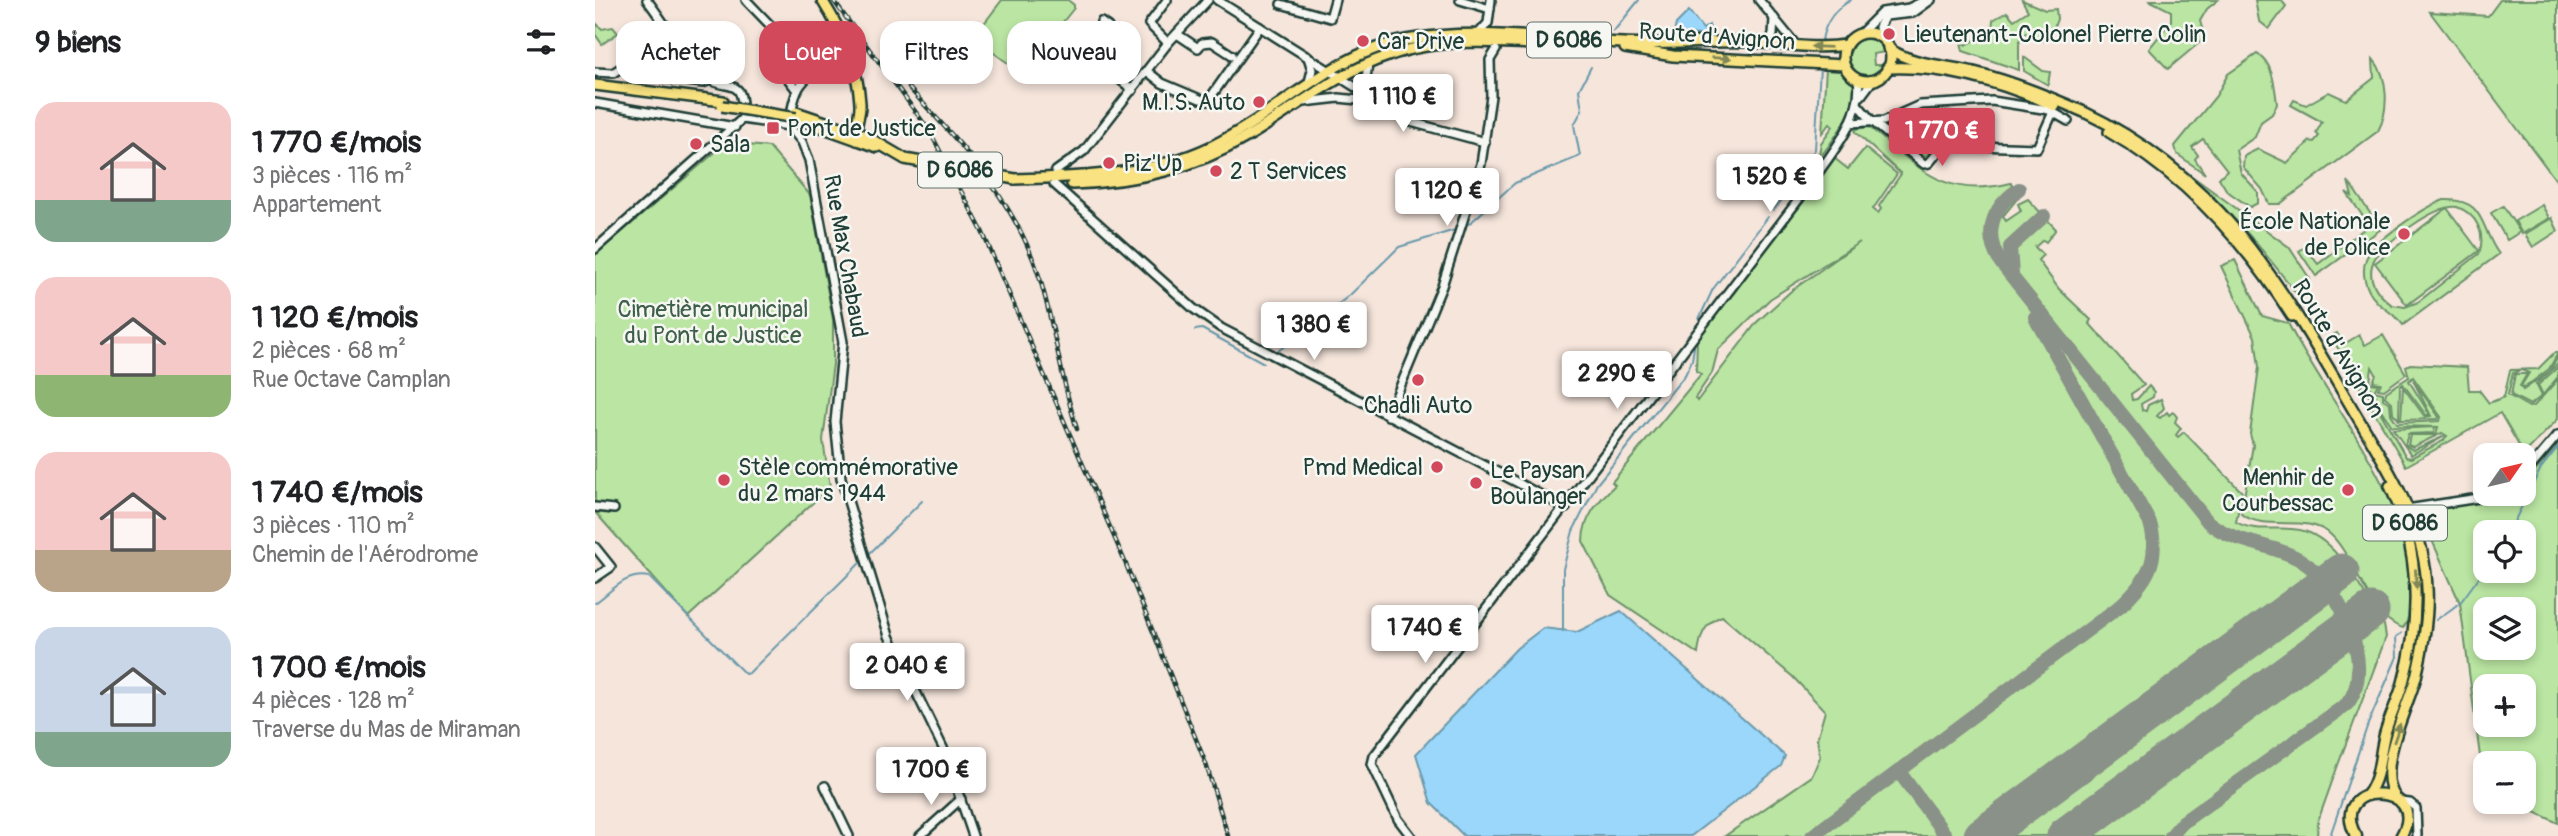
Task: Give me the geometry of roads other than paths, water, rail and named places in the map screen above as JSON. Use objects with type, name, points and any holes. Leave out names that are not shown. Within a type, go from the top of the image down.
[{"type":"main road","points":[[822,0],[833,21]]},
{"type":"main road","name":"Route d'Avignon","points":[[1015,179],[1059,180],[1110,174],[1151,167],[1186,157],[1240,130],[1329,69],[1363,52],[1402,41],[1478,34],[1637,44],[1846,45]]},
{"type":"main road","points":[[1860,34],[1881,38],[1888,48],[1887,68],[1873,80],[1858,79],[1845,65],[1846,45],[1860,34]]},
{"type":"main road","name":"Route d'Avignon","points":[[1015,179],[1076,184],[1159,174],[1245,139],[1368,64],[1414,49],[1502,43],[1626,48],[1673,56],[1845,65]]},
{"type":"main road","name":"Route d'Avignon","points":[[1888,48],[1901,56],[1984,75],[2048,96],[2127,135],[2197,189],[2245,237],[2280,286],[2368,434],[2407,509],[2425,561],[2427,600],[2417,673],[2390,760],[2389,782],[2407,818],[2402,835]]},
{"type":"main road","name":"Route d'Avignon","points":[[1887,68],[1920,68],[2007,88],[2048,103],[2112,134],[2154,162],[2205,205],[2246,249],[2272,285],[2387,480],[2406,524],[2412,548],[2416,607],[2410,652],[2382,745],[2377,776],[2368,794],[2353,811],[2356,836]]},
{"type":"main road","points":[[856,84],[860,99],[856,136]]},
{"type":"main road","name":"D 6086","points":[[595,85],[794,118],[856,136],[905,159],[1015,179]]},
{"type":"main road","name":"D 6086","points":[[595,90],[722,104]]},
{"type":"main road","points":[[2368,794],[2382,792],[2398,800]]},
{"type":"street","points":[[647,0],[664,21]]},
{"type":"street","points":[[746,0],[766,21]]},
{"type":"street","points":[[1167,0],[1149,24],[1168,43]]},
{"type":"street","points":[[1056,170],[1084,151],[1168,43],[1209,0]]},
{"type":"street","points":[[1217,0],[1411,122],[1485,142]]},
{"type":"street","points":[[1281,4],[1330,18],[1335,0]]},
{"type":"street","points":[[1460,0],[1490,4],[1488,23],[1478,34]]},
{"type":"street","points":[[1759,0],[1797,45]]},
{"type":"street","points":[[1860,34],[1885,10],[1909,8],[1929,0]]},
{"type":"street","points":[[1881,38],[1879,27],[1885,16],[1913,13],[1929,0]]},
{"type":"street","points":[[1768,43],[1773,35],[1774,17]]},
{"type":"street","points":[[1208,101],[1260,27]]},
{"type":"street","points":[[1177,34],[1198,48],[1202,43],[1212,42],[1232,55]]},
{"type":"street","points":[[1388,416],[1404,385],[1442,286],[1485,142],[1491,96],[1490,60],[1496,50]]},
{"type":"street","points":[[1308,56],[1312,70],[1309,82]]},
{"type":"street","points":[[1368,64],[1365,86],[1377,102]]},
{"type":"street","points":[[595,72],[616,71]]},
{"type":"street","points":[[1148,72],[1162,83],[1200,99]]},
{"type":"street","points":[[1858,79],[1859,101],[1872,121],[1925,164],[1944,145],[2037,148],[2053,112]]},
{"type":"street","points":[[1411,836],[1398,819],[1373,764],[1374,756],[1566,508],[1626,422],[1783,220],[1850,123],[1859,101],[1873,80]]},
{"type":"street","points":[[595,249],[742,119],[743,96],[737,87],[726,84]]},
{"type":"street","points":[[792,84],[796,89]]},
{"type":"street","points":[[742,119],[794,118],[796,89],[800,84]]},
{"type":"street","points":[[1125,84],[1133,90]]},
{"type":"street","points":[[1304,102],[1339,98],[1377,102]]},
{"type":"street","points":[[1850,123],[1884,121],[1920,105],[1972,101],[2002,101],[2053,112],[2068,121]]},
{"type":"street","points":[[595,103],[735,127]]},
{"type":"street","name":"Rue Max Chabaud","points":[[794,118],[809,160],[843,342],[835,441],[841,478],[889,636],[943,748],[973,836]]},
{"type":"street","points":[[1054,184],[1073,198],[1194,309],[1221,328],[1566,508]]},
{"type":"street","points":[[1073,198],[1076,184]]},
{"type":"street","points":[[2536,461],[2558,435]]},
{"type":"street","points":[[2407,509],[2473,499]]},
{"type":"street","points":[[595,507],[614,509]]},
{"type":"street","points":[[595,547],[611,567],[595,578]]},
{"type":"street","points":[[825,786],[849,836]]},
{"type":"street","points":[[920,836],[961,799]]},
{"type":"street","points":[[2398,800],[2410,803],[2416,808],[2417,836]]},
{"type":"water","points":[[1689,11],[1703,29],[1709,25],[1712,36],[1674,33],[1676,24]]},
{"type":"water","points":[[1621,611],[1785,756],[1781,766],[1691,836],[1464,836],[1431,803],[1416,754],[1517,648],[1543,628],[1577,632]]},
{"type":"waterway","points":[[1614,31],[1639,0]]},
{"type":"waterway","points":[[1822,40],[1832,16],[1851,0]]},
{"type":"waterway","points":[[1469,224],[1515,183],[1580,156],[1574,125],[1582,110],[1579,90],[1591,67]]},
{"type":"waterway","points":[[1800,176],[1815,149],[1820,68]]},
{"type":"waterway","points":[[1774,210],[1795,183]]},
{"type":"waterway","points":[[1699,319],[1713,289],[1768,217]]},
{"type":"waterway","points":[[1278,351],[1350,295],[1399,247],[1455,230]]},
{"type":"waterway","points":[[1195,330],[1202,329],[1264,363]]},
{"type":"waterway","points":[[1563,631],[1563,569],[1573,531],[1597,484],[1685,375],[1692,360],[1695,341]]},
{"type":"waterway","points":[[2515,520],[2541,468],[2558,447]]},
{"type":"waterway","points":[[868,555],[922,501]]},
{"type":"waterway","points":[[595,603],[626,580],[649,577],[745,674],[864,559]]},
{"type":"waterway","points":[[2436,620],[2460,603],[2475,583]]},
{"type":"waterway","points":[[2330,836],[2368,724],[2397,657],[2396,637],[2402,633]]},
{"type":"railway","points":[[833,0],[929,130],[982,231],[1125,562],[1206,764],[1228,836]]},
{"type":"railway","points":[[909,88],[986,176],[1030,251],[1050,316],[1077,429]]},
{"type":"place","name":"Lieutenant-Colonel Pierre Colin","points":[[1889,34]]},
{"type":"place","name":"Car Drive","points":[[1363,41]]},
{"type":"place","name":"M.I.S. Auto","points":[[1259,102]]},
{"type":"place","name":"Pont de Justice","points":[[773,128]]},
{"type":"place","name":"Sala","points":[[696,144]]},
{"type":"place","name":"Piz'Up","points":[[1109,163]]},
{"type":"place","name":"2 T Services","points":[[1216,171]]},
{"type":"place","name":"École Nationale de Police","points":[[2404,234]]},
{"type":"place","name":"Chadli Auto","points":[[1418,380]]},
{"type":"place","name":"Pmd Medical","points":[[1437,467]]},
{"type":"place","name":"Stèle commémorative du 2 mars 1944","points":[[724,480]]},
{"type":"place","name":"Le Paysan Boulanger","points":[[1476,483]]},
{"type":"place","name":"Menhir de Courbessac","points":[[2348,490]]},
{"type":"park label","name":"Cimetière municipal du Pont de Justice","points":[[713,322]]}]
